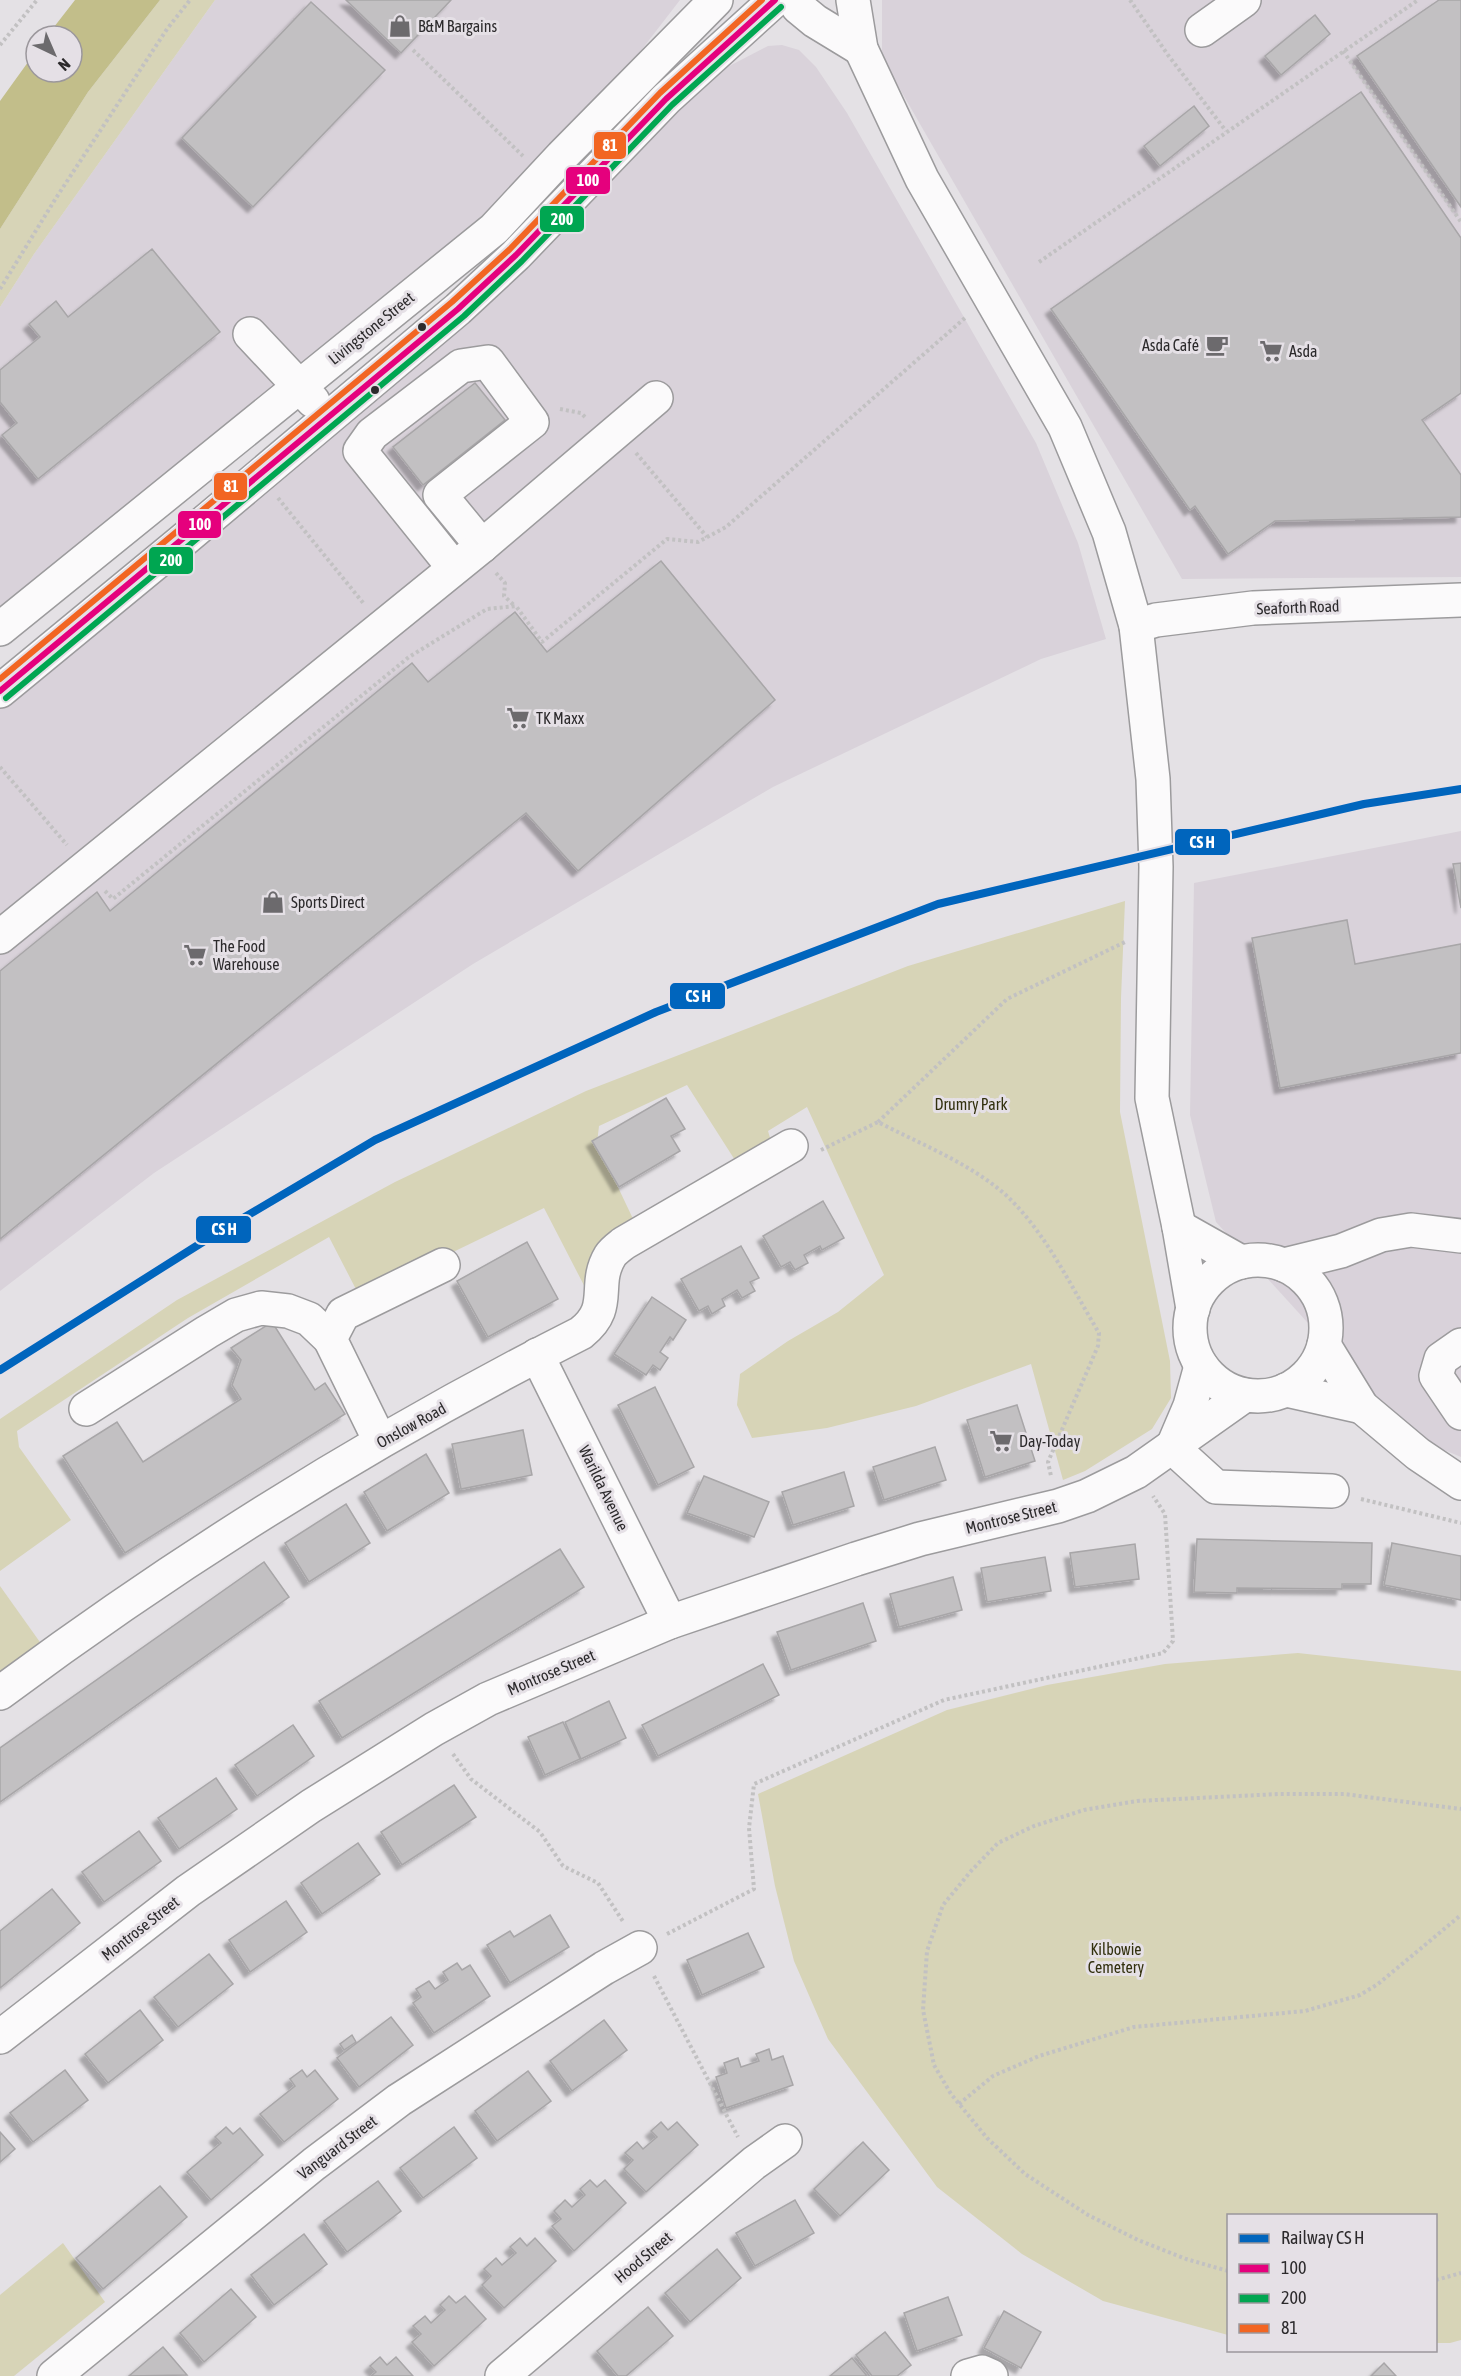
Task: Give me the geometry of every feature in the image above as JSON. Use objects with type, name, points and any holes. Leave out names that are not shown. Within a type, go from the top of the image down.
[{"type":"street","name":"Livingstone Street","points":[[0,629],[494,229],[716,0]]},
{"type":"street","points":[[853,0],[861,49],[922,179],[1065,427],[1108,532],[1136,626],[1153,779],[1156,867],[1152,1098],[1179,1227],[1193,1309]]},
{"type":"street","points":[[1202,30],[1244,0]]},
{"type":"street","points":[[0,691],[458,309],[516,255],[666,99],[795,2],[815,21],[861,49]]},
{"type":"street","points":[[494,229],[516,255]]},
{"type":"street","points":[[250,334],[327,419]]},
{"type":"street","points":[[454,568],[360,451],[372,434],[461,366],[489,362],[532,422],[440,495],[482,546]]},
{"type":"street","points":[[0,937],[482,546],[656,398]]},
{"type":"street","name":"Seaforth Road","points":[[1136,626],[1156,621],[1253,608],[1461,600]]},
{"type":"street","name":"Onslow Road","points":[[0,1693],[157,1582],[380,1442],[580,1333],[592,1324],[600,1312],[603,1274],[610,1255],[624,1243],[791,1146]]},
{"type":"street","points":[[1179,1227],[1240,1262]]},
{"type":"street","points":[[1284,1265],[1341,1251],[1381,1236],[1412,1230],[1461,1236]]},
{"type":"street","points":[[1321,1301],[1341,1251]]},
{"type":"street","points":[[1270,1261],[1284,1265],[1299,1273],[1312,1286],[1321,1301],[1326,1322],[1324,1345],[1317,1363],[1303,1379],[1286,1390],[1266,1395],[1245,1395],[1220,1384],[1201,1366],[1193,1348],[1190,1329],[1193,1309],[1203,1288],[1219,1272],[1240,1262],[1270,1261]]},
{"type":"street","points":[[330,1339],[343,1314],[443,1265]]},
{"type":"street","points":[[86,1409],[236,1316],[261,1308],[288,1311],[309,1319],[330,1339],[380,1442]]},
{"type":"street","points":[[1324,1345],[1362,1407],[1418,1454],[1461,1483]]},
{"type":"street","points":[[1461,1345],[1442,1359],[1436,1376],[1461,1413]]},
{"type":"street","name":"Warilda Avenue","points":[[537,1355],[670,1622]]},
{"type":"street","points":[[1201,1366],[1190,1406],[1172,1447],[1216,1487],[1332,1491]]},
{"type":"street","points":[[1286,1390],[1362,1407]]},
{"type":"street","name":"Montrose Street","points":[[0,2037],[188,1891],[311,1806],[434,1729],[488,1699],[670,1622],[909,1542],[1058,1506],[1087,1496],[1136,1472],[1245,1395]]},
{"type":"street","name":"Vanguard Street","points":[[54,2376],[314,2164],[399,2100],[604,1968],[640,1948]]},
{"type":"street","name":"Hood Street","points":[[502,2376],[754,2163],[785,2141]]},
{"type":"street","points":[[968,2376],[982,2372],[991,2376]]},
{"type":"path","points":[[0,45],[37,0]]},
{"type":"path","points":[[0,289],[167,29],[190,0]]},
{"type":"path","points":[[1130,0],[1168,55],[1226,131]]},
{"type":"path","points":[[1039,262],[1418,0]]},
{"type":"path","points":[[413,50],[544,176]]},
{"type":"path","points":[[1343,51],[1461,222]]},
{"type":"path","points":[[0,767],[113,899],[409,657],[487,609],[516,606],[542,642],[667,538],[698,542],[726,527],[965,318]]},
{"type":"path","points":[[260,476],[409,657]]},
{"type":"path","points":[[791,1146],[816,1153],[878,1122],[1007,999],[1034,988],[1155,926]]},
{"type":"path","points":[[878,1122],[971,1170],[1009,1198],[1032,1222],[1099,1333],[1098,1346],[1048,1462],[1058,1506]]},
{"type":"path","points":[[640,1948],[754,1889],[749,1828],[754,1784],[944,1700],[1163,1653],[1173,1641],[1165,1514],[1136,1472]]},
{"type":"path","points":[[1332,1491],[1461,1523]]},
{"type":"path","points":[[434,1729],[471,1779],[540,1832],[563,1866],[598,1883],[640,1948],[741,2144],[754,2163]]},
{"type":"path","points":[[1227,2271],[1186,2259],[1137,2240],[1088,2215],[1025,2174],[987,2138],[959,2104],[934,2065],[923,2010],[927,1951],[943,1905],[998,1843],[1034,1826],[1084,1810],[1137,1801],[1279,1794],[1344,1794],[1461,1809]]},
{"type":"path","points":[[959,2104],[993,2076],[1039,2056],[1134,2027],[1305,2011],[1360,1995],[1378,1984],[1461,1915]]},
{"type":"path","points":[[1437,2280],[1461,2272]]},
{"type":"shaded area","points":[[75,0],[160,0],[88,92],[0,229],[0,101],[24,68],[24,84],[84,84],[84,24],[56,24]]},
{"type":"shaded area","points":[[215,0],[680,0],[544,176],[0,629],[0,307],[34,254]]},
{"type":"shaded area","points":[[882,0],[1461,0],[1461,577],[1182,579],[882,58]]},
{"type":"shaded area","points":[[782,45],[799,50],[816,67],[847,113],[1036,443],[1078,543],[1106,639],[1041,659],[773,787],[473,964],[154,1173],[0,1291],[0,691],[260,476],[666,99],[768,46]]},
{"type":"shaded area","points":[[1461,831],[1461,1457],[1437,1447],[1368,1389],[1216,1222],[1190,1115],[1194,883]]},
{"type":"green space","points":[[160,0],[215,0],[34,254],[0,307],[0,229],[88,92]]},
{"type":"green space","name":"Drumry Park","points":[[1125,901],[1120,1112],[1170,1361],[1171,1398],[1152,1429],[1085,1471],[1063,1480],[1031,1364],[916,1406],[827,1428],[752,1438],[737,1405],[740,1374],[788,1341],[838,1312],[884,1275],[807,1107],[768,1131],[773,1148],[740,1168],[687,1085],[599,1126],[597,1143],[635,1223],[590,1297],[544,1208],[360,1297],[329,1237],[188,1318],[17,1431],[19,1447],[71,1520],[0,1571],[0,1419],[177,1300],[395,1182],[586,1091],[908,966]]},
{"type":"green space","points":[[0,1586],[42,1645],[0,1677]]},
{"type":"green space","name":"Kilbowie Cemetery","points":[[1298,1653],[1461,1671],[1461,2340],[1437,2343],[1437,2214],[1227,2214],[1227,2335],[1103,2301],[1022,2254],[937,2187],[828,2039],[794,1961],[775,1886],[758,1794],[947,1710],[1047,1685],[1165,1664]]},
{"type":"green space","points":[[63,2243],[105,2302],[14,2376],[0,2376],[0,2295]]},
{"type":"building","name":"B&M Bargains","points":[[346,0],[451,0],[401,53]]},
{"type":"building","points":[[1439,0],[1461,0],[1461,207],[1357,56]]},
{"type":"building","points":[[311,2],[385,70],[253,207],[182,138]]},
{"type":"building","points":[[1315,15],[1330,34],[1281,75],[1265,56]]},
{"type":"building","name":"Asda","points":[[1361,92],[1461,238],[1461,393],[1422,420],[1461,475],[1461,517],[1275,521],[1228,554],[1195,506],[1190,510],[1051,309]]},
{"type":"building","points":[[1194,106],[1209,126],[1160,166],[1144,146]]},
{"type":"building","points":[[152,249],[220,332],[38,479],[2,435],[17,423],[0,402],[0,370],[40,337],[29,324],[56,301],[68,317]]},
{"type":"building","points":[[475,383],[505,420],[423,485],[393,447]]},
{"type":"building","points":[[661,561],[775,700],[578,871],[526,813],[0,1239],[0,971],[97,892],[110,911],[412,663],[428,682],[515,612],[547,652]]},
{"type":"building","points":[[1461,863],[1461,908],[1453,864]]},
{"type":"building","points":[[1347,920],[1355,964],[1461,944],[1461,1053],[1280,1088],[1252,938]]},
{"type":"building","points":[[666,1098],[685,1129],[671,1136],[680,1151],[619,1187],[592,1141]]},
{"type":"building","points":[[823,1201],[844,1238],[822,1250],[820,1246],[804,1255],[808,1263],[795,1270],[790,1262],[781,1267],[763,1236]]},
{"type":"building","points":[[527,1242],[558,1299],[488,1337],[457,1281]]},
{"type":"building","points":[[741,1246],[759,1278],[750,1282],[755,1291],[742,1298],[737,1290],[722,1299],[725,1306],[712,1314],[708,1306],[699,1311],[681,1279]]},
{"type":"building","points":[[652,1297],[686,1320],[673,1340],[670,1337],[660,1352],[668,1358],[660,1370],[653,1365],[646,1375],[614,1354]]},
{"type":"building","points":[[272,1322],[315,1390],[325,1383],[345,1414],[125,1553],[63,1456],[117,1422],[143,1462],[241,1399],[232,1385],[241,1360],[231,1348]]},
{"type":"building","points":[[655,1387],[694,1467],[658,1485],[618,1405]]},
{"type":"building","name":"Day-Today","points":[[1017,1405],[1035,1461],[985,1477],[967,1420]]},
{"type":"building","points":[[523,1430],[532,1475],[461,1489],[452,1444]]},
{"type":"building","points":[[935,1447],[946,1480],[884,1500],[873,1467]]},
{"type":"building","points":[[426,1454],[449,1493],[387,1531],[364,1492]]},
{"type":"building","points":[[844,1472],[854,1506],[793,1525],[782,1492]]},
{"type":"building","points":[[704,1476],[769,1502],[754,1537],[687,1513]]},
{"type":"building","points":[[346,1504],[370,1543],[309,1582],[285,1543]]},
{"type":"building","points":[[1197,1539],[1372,1543],[1371,1584],[1342,1584],[1342,1589],[1237,1588],[1237,1593],[1194,1592]]},
{"type":"building","points":[[1392,1543],[1461,1556],[1461,1600],[1384,1585]]},
{"type":"building","points":[[1135,1544],[1139,1579],[1075,1587],[1070,1553]]},
{"type":"building","points":[[560,1549],[584,1587],[342,1738],[319,1701]]},
{"type":"building","points":[[1045,1557],[1051,1591],[987,1602],[981,1568]]},
{"type":"building","points":[[264,1562],[289,1597],[0,1802],[0,1748]]},
{"type":"building","points":[[953,1577],[962,1610],[899,1627],[890,1594]]},
{"type":"building","points":[[863,1603],[876,1641],[791,1670],[777,1632]]},
{"type":"building","points":[[763,1664],[779,1695],[658,1756],[642,1725]]},
{"type":"building","points":[[609,1701],[626,1738],[581,1759],[565,1722]]},
{"type":"building","points":[[563,1722],[580,1759],[545,1775],[528,1737]]},
{"type":"building","points":[[293,1725],[314,1756],[257,1796],[235,1765]]},
{"type":"building","points":[[216,1778],[237,1809],[179,1849],[158,1818]]},
{"type":"building","points":[[454,1785],[476,1817],[402,1865],[381,1832]]},
{"type":"building","points":[[139,1831],[161,1861],[104,1902],[82,1872]]},
{"type":"building","points":[[358,1843],[380,1874],[322,1914],[301,1883]]},
{"type":"building","points":[[52,1889],[80,1923],[0,1988],[0,1931]]},
{"type":"building","points":[[286,1901],[307,1932],[250,1972],[229,1940]]},
{"type":"building","points":[[550,1915],[569,1947],[510,1983],[487,1945],[510,1931],[514,1937]]},
{"type":"building","points":[[748,1933],[764,1967],[702,1995],[687,1960]]},
{"type":"building","points":[[209,1954],[233,1984],[178,2027],[154,1997]]},
{"type":"building","points":[[457,1963],[462,1970],[470,1965],[490,1996],[434,2033],[413,2003],[421,1997],[416,1989],[429,1981],[435,1989],[448,1980],[443,1972]]},
{"type":"building","points":[[140,2010],[163,2040],[108,2083],[85,2054]]},
{"type":"building","points":[[391,2017],[413,2045],[359,2087],[337,2058]]},
{"type":"building","points":[[604,2020],[627,2050],[572,2091],[550,2061]]},
{"type":"building","points":[[352,2035],[356,2042],[344,2050],[340,2044]]},
{"type":"building","points":[[769,2049],[772,2060],[783,2056],[793,2085],[726,2108],[716,2077],[727,2073],[724,2063],[738,2058],[741,2067],[759,2061],[756,2054]]},
{"type":"building","points":[[65,2070],[88,2100],[33,2142],[10,2113]]},
{"type":"building","points":[[302,2070],[307,2077],[315,2070],[338,2099],[284,2142],[260,2114],[295,2086],[290,2079]]},
{"type":"building","points":[[528,2071],[551,2101],[497,2141],[475,2111]]},
{"type":"building","points":[[661,2122],[668,2130],[677,2122],[698,2145],[646,2192],[624,2169],[633,2160],[625,2153],[637,2142],[643,2149],[657,2137],[651,2131]]},
{"type":"building","points":[[226,2127],[233,2134],[240,2128],[263,2155],[211,2200],[187,2172],[221,2143],[215,2137]]},
{"type":"building","points":[[454,2127],[477,2158],[423,2198],[400,2168]]},
{"type":"building","points":[[0,2132],[15,2149],[0,2162]]},
{"type":"building","points":[[863,2142],[889,2170],[840,2216],[814,2189]]},
{"type":"building","points":[[590,2180],[597,2187],[605,2180],[626,2203],[574,2251],[552,2226],[561,2219],[554,2211],[565,2200],[572,2207],[585,2195],[580,2189]]},
{"type":"building","points":[[378,2181],[401,2211],[347,2252],[324,2221]]},
{"type":"building","points":[[160,2186],[187,2217],[103,2289],[76,2258]]},
{"type":"building","points":[[795,2200],[814,2233],[755,2266],[736,2233]]},
{"type":"building","points":[[304,2234],[327,2264],[274,2305],[251,2275]]},
{"type":"building","points":[[520,2238],[527,2246],[535,2238],[556,2261],[504,2308],[482,2285],[491,2276],[484,2269],[496,2258],[502,2265],[516,2253],[510,2247]]},
{"type":"building","points":[[717,2249],[741,2278],[690,2322],[665,2293]]},
{"type":"building","points":[[231,2289],[256,2317],[204,2362],[180,2333]]},
{"type":"building","points":[[449,2296],[456,2303],[465,2296],[486,2319],[434,2366],[412,2342],[421,2334],[413,2326],[425,2316],[431,2323],[445,2310],[440,2305]]},
{"type":"building","points":[[948,2297],[962,2335],[917,2351],[904,2313]]},
{"type":"building","points":[[648,2307],[673,2336],[626,2376],[618,2376],[597,2351]]},
{"type":"building","points":[[1004,2311],[1041,2332],[1021,2368],[984,2348]]},
{"type":"building","points":[[885,2332],[911,2365],[897,2376],[872,2376],[856,2355]]},
{"type":"building","points":[[163,2347],[187,2375],[129,2376]]},
{"type":"building","points":[[380,2357],[387,2365],[396,2357],[413,2376],[371,2376],[376,2372],[370,2366]]},
{"type":"building","points":[[852,2358],[867,2376],[830,2376]]},
{"type":"building","points":[[1384,2363],[1396,2376],[1371,2376]]},
{"type":"transit line","name":"81","points":[[0,679],[452,302],[510,249],[660,93],[762,0]]},
{"type":"transit line","name":"100","points":[[0,691],[458,309],[516,255],[666,99],[775,0]]},
{"type":"transit line","name":"200","points":[[6,698],[464,316],[522,261],[672,105],[781,7]]},
{"type":"transit line","points":[[0,1370],[206,1240],[375,1140],[656,1012],[938,904],[1364,804],[1461,789]]},
{"type":"place","name":"B&M Bargains","points":[[400,26]]},
{"type":"place","name":"Asda Café","points":[[1217,345]]},
{"type":"place","name":"Asda","points":[[1271,351]]},
{"type":"place","name":"TK Maxx","points":[[518,718]]},
{"type":"place","name":"Sports Direct","points":[[273,902]]},
{"type":"place","name":"The Food Warehouse","points":[[195,955]]},
{"type":"place","name":"Day-Today","points":[[1001,1441]]}]
